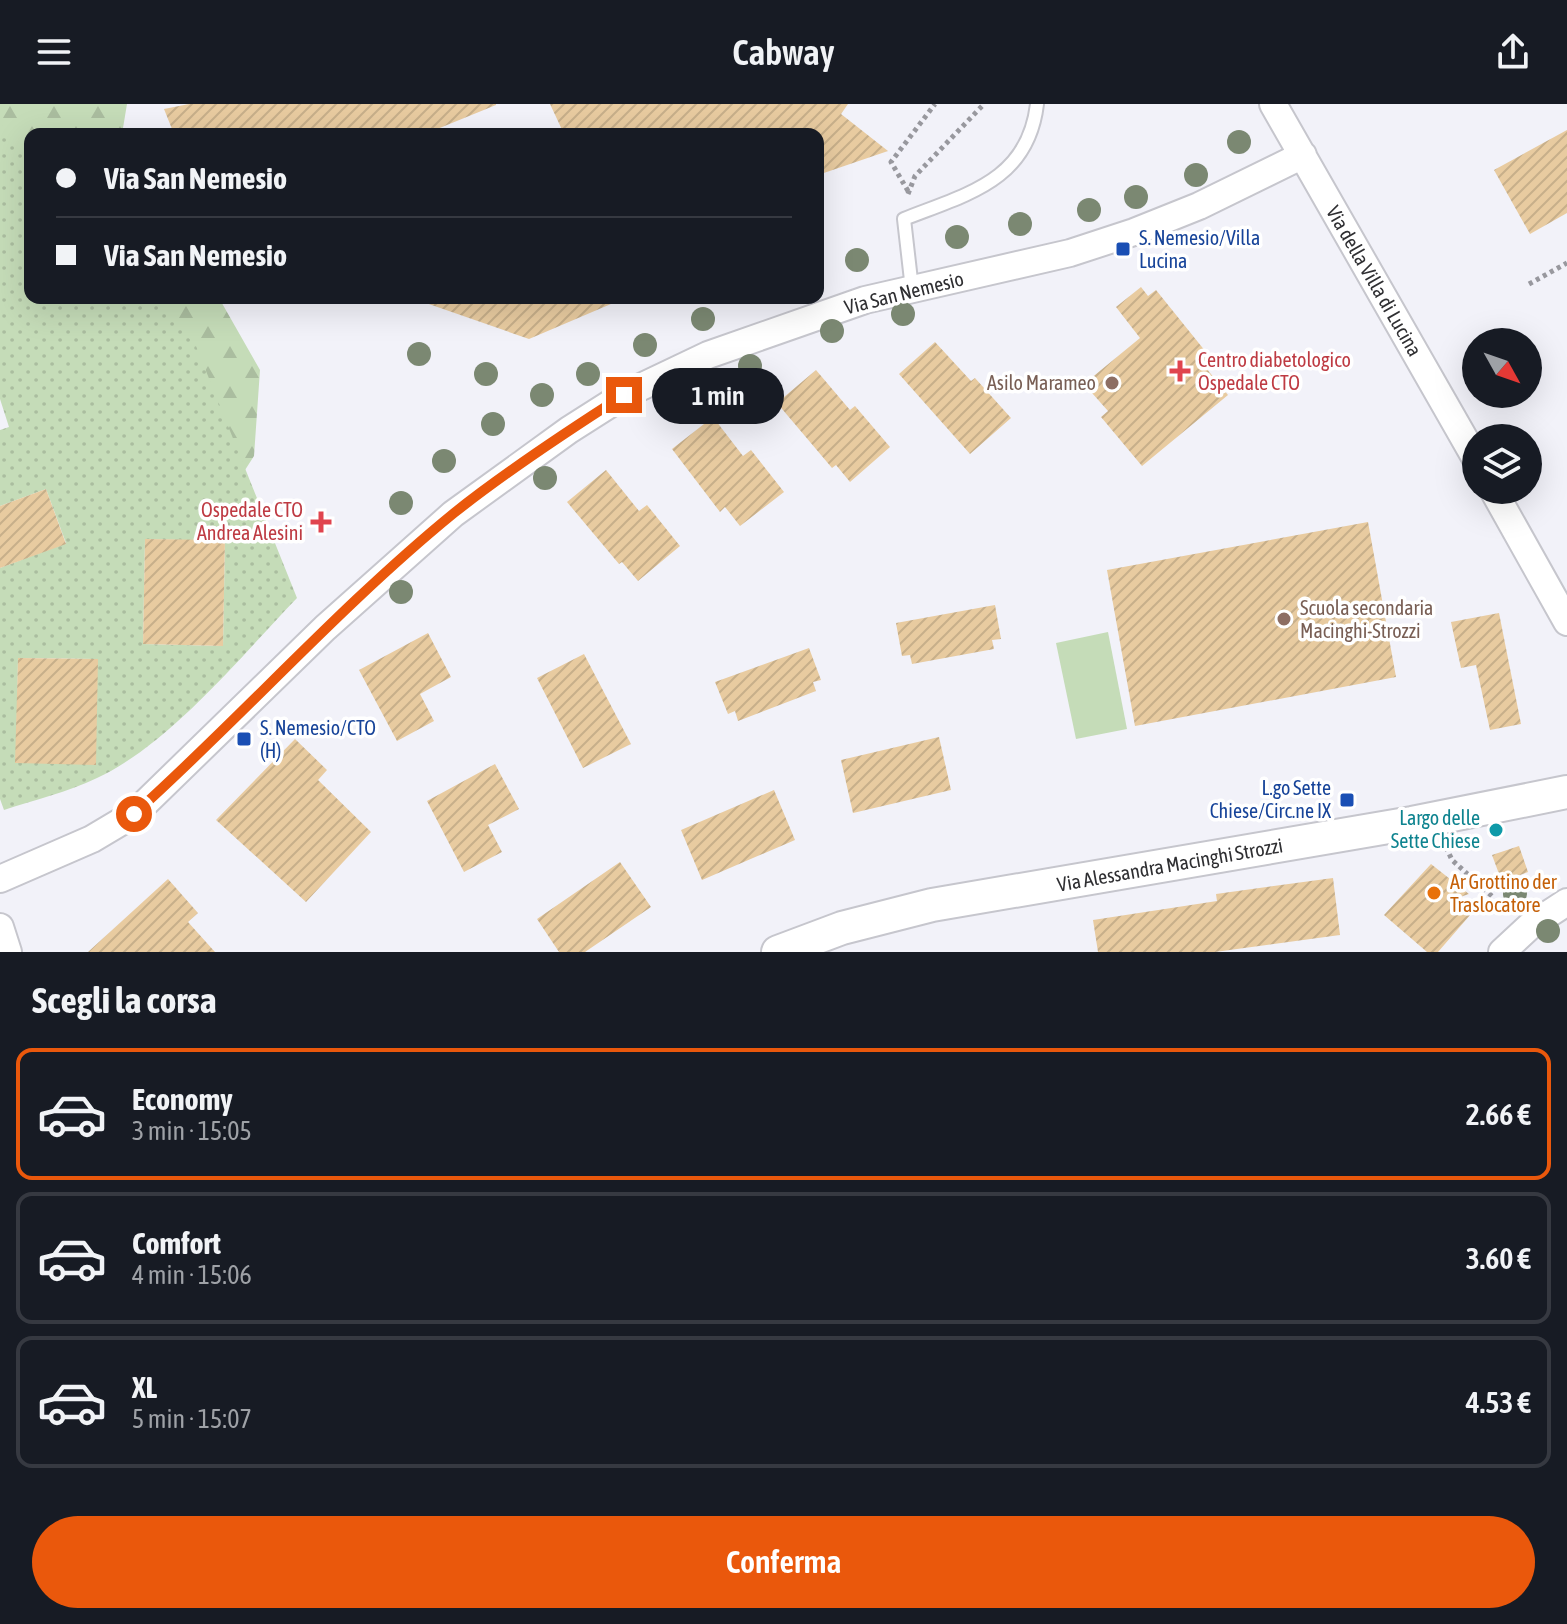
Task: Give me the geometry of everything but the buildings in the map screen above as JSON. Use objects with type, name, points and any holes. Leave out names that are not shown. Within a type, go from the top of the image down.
[{"type":"street","name":"Via della Villa di Lucina","points":[[1273,104],[1462,434]]},
{"type":"street","name":"Via San Nemesio","points":[[0,879],[92,839],[134,814],[325,628],[443,523],[569,430],[624,395],[708,355],[865,300],[1095,245],[1199,206],[1303,155]]},
{"type":"street","points":[[1501,504],[1567,622]]},
{"type":"street","name":"Via Alessandra Macinghi Strozzi","points":[[778,952],[842,928],[932,905],[1565,798]]},
{"type":"street","points":[[1504,950],[1530,926],[1567,902]]},
{"type":"lane","points":[[912,289],[904,219],[994,181],[1023,152],[1034,128],[1037,104]]},
{"type":"path","points":[[909,191],[891,162],[935,104]]},
{"type":"path","points":[[904,219],[915,176],[984,104]]},
{"type":"path","points":[[1529,284],[1567,263]]},
{"type":"path","points":[[1444,842],[1452,860],[1494,898]]},
{"type":"green space","points":[[0,104],[127,104],[123,128],[24,128],[24,304],[222,304],[260,370],[254,456],[213,520],[166,519],[86,551],[0,310]]},
{"type":"green space","points":[[0,123],[24,150],[24,304],[159,304],[196,346],[297,598],[203,697],[151,744],[97,778],[4,810],[0,799],[0,568],[66,543],[46,489],[0,506],[0,430],[9,427],[0,399]],"holes":[[[145,539],[225,541],[223,646],[143,644]],[[18,658],[98,659],[16,763]]]},
{"type":"green space","points":[[1108,632],[1127,729],[1076,739],[1056,643]]},
{"type":"place","name":"S. Nemesio/Villa Lucina","points":[[1123,249]]},
{"type":"place","name":"Centro diabetologico Ospedale CTO","points":[[1180,371]]},
{"type":"place","name":"Asilo Marameo","points":[[1112,383]]},
{"type":"place","name":"Ospedale CTO Andrea Alesini","points":[[321,522]]},
{"type":"place","name":"Scuola secondaria Macinghi-Strozzi","points":[[1284,619]]},
{"type":"place","name":"S. Nemesio/CTO (H)","points":[[244,739]]},
{"type":"place","name":"L.go Sette Chiese/Circ.ne IX","points":[[1347,800]]},
{"type":"place","name":"Largo delle Sette Chiese","points":[[1496,830]]},
{"type":"place","name":"Ar Grottino der Traslocatore","points":[[1434,893]]},
{"type":"route","points":[[134,814],[325,628],[453,514],[569,430],[624,395]]}]
